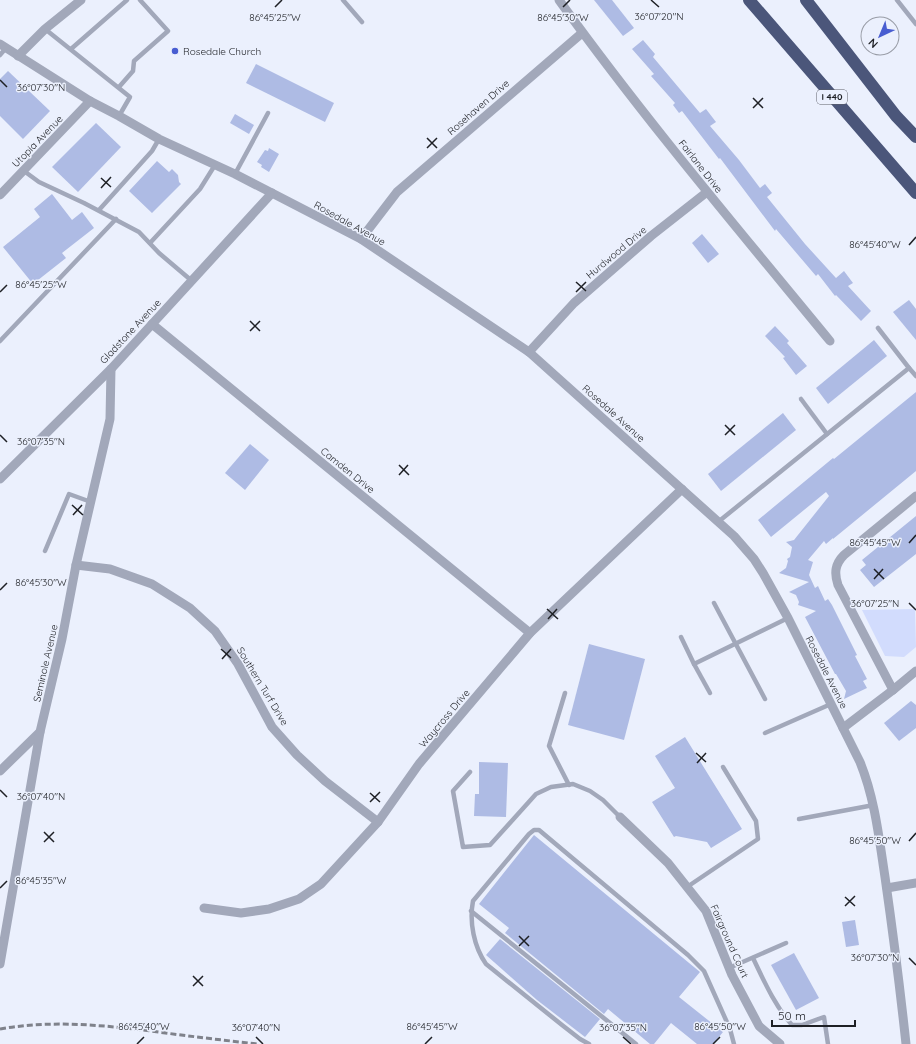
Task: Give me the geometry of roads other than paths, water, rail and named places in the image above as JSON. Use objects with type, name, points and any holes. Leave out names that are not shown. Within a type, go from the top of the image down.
[{"type":"highway","name":"I 440","points":[[749,0],[916,193]]},
{"type":"highway","points":[[806,0],[896,116],[916,137]]},
{"type":"street","points":[[18,56],[45,29],[81,0]]},
{"type":"street","name":"Fairlane Drive","points":[[559,0],[582,33],[708,192],[830,342]]},
{"type":"street","name":"Rosehaven Drive","points":[[361,239],[397,192],[582,33]]},
{"type":"street","name":"Rosedale Avenue","points":[[2,49],[18,56],[90,101],[159,139],[235,174],[361,239],[529,352],[682,489],[745,548],[763,573],[788,618],[860,762],[868,784],[874,805],[887,888],[906,1044]]},
{"type":"street","name":"Utopia Avenue","points":[[0,195],[90,101]]},
{"type":"street","name":"Hurdwood Drive","points":[[529,352],[574,303],[651,236],[708,192]]},
{"type":"street","name":"Gladstone Avenue","points":[[0,479],[111,368],[272,193]]},
{"type":"street","name":"Camden Drive","points":[[152,324],[530,633]]},
{"type":"street","name":"Seminole Avenue","points":[[0,964],[40,732],[62,639],[76,565],[110,420],[111,368]]},
{"type":"street","name":"Waycross Drive","points":[[204,908],[241,913],[269,909],[299,899],[321,884],[378,822],[419,764],[530,633],[682,489]]},
{"type":"street","points":[[894,690],[838,585],[836,570],[838,563],[844,555],[916,496]]},
{"type":"street","name":"Southern Turf Drive","points":[[76,565],[110,569],[152,584],[190,608],[214,631],[238,664],[272,727],[297,755],[325,781],[378,822]]},
{"type":"street","points":[[843,728],[916,672]]},
{"type":"street","points":[[0,771],[40,732]]},
{"type":"street","name":"Fairground Court","points":[[620,817],[668,862],[706,911],[730,968],[758,1026],[780,1044]]},
{"type":"street","points":[[887,888],[916,883]]},
{"type":"lane","points":[[72,49],[127,0]]},
{"type":"lane","points":[[119,87],[133,71],[134,61],[168,31],[140,0]]},
{"type":"lane","points":[[343,0],[362,22]]},
{"type":"lane","points":[[897,0],[916,24]]},
{"type":"lane","points":[[45,29],[72,49],[130,97],[119,116]]},
{"type":"lane","points":[[235,174],[268,113]]},
{"type":"lane","points":[[99,210],[152,151],[159,139]]},
{"type":"lane","points":[[150,243],[200,189],[215,165]]},
{"type":"lane","points":[[24,171],[39,182],[99,210],[139,232],[159,253],[192,281]]},
{"type":"lane","points":[[0,341],[116,219]]},
{"type":"lane","points":[[878,328],[916,376]]},
{"type":"lane","points":[[718,522],[909,368]]},
{"type":"lane","points":[[801,399],[827,434]]},
{"type":"lane","points":[[45,551],[69,494],[91,502]]},
{"type":"lane","points":[[714,603],[765,699]]},
{"type":"lane","points":[[694,664],[788,618]]},
{"type":"lane","points":[[681,637],[710,693]]},
{"type":"lane","points":[[565,693],[549,746],[569,785]]},
{"type":"lane","points":[[765,733],[831,704]]},
{"type":"lane","points":[[687,887],[758,839],[756,821],[723,767]]},
{"type":"lane","points":[[470,772],[452,790],[463,847],[490,845],[536,794],[551,787],[573,784],[590,791],[604,800],[620,817]]},
{"type":"lane","points":[[799,819],[874,805]]},
{"type":"lane","points":[[589,1044],[580,1039],[486,964],[478,949],[473,931],[471,910],[474,901],[485,886],[534,830],[539,830],[688,955],[704,971],[730,1029],[734,1044]]},
{"type":"lane","points":[[471,910],[636,1044]]},
{"type":"lane","points":[[730,968],[786,943]]},
{"type":"lane","points":[[754,958],[766,987],[792,1025],[802,1025],[824,1017],[828,1044]]},
{"type":"railway","points":[[0,1029],[19,1026],[57,1024],[95,1025],[257,1044]]},
{"type":"place","name":"Rosedale Church","points":[[175,51]]}]
